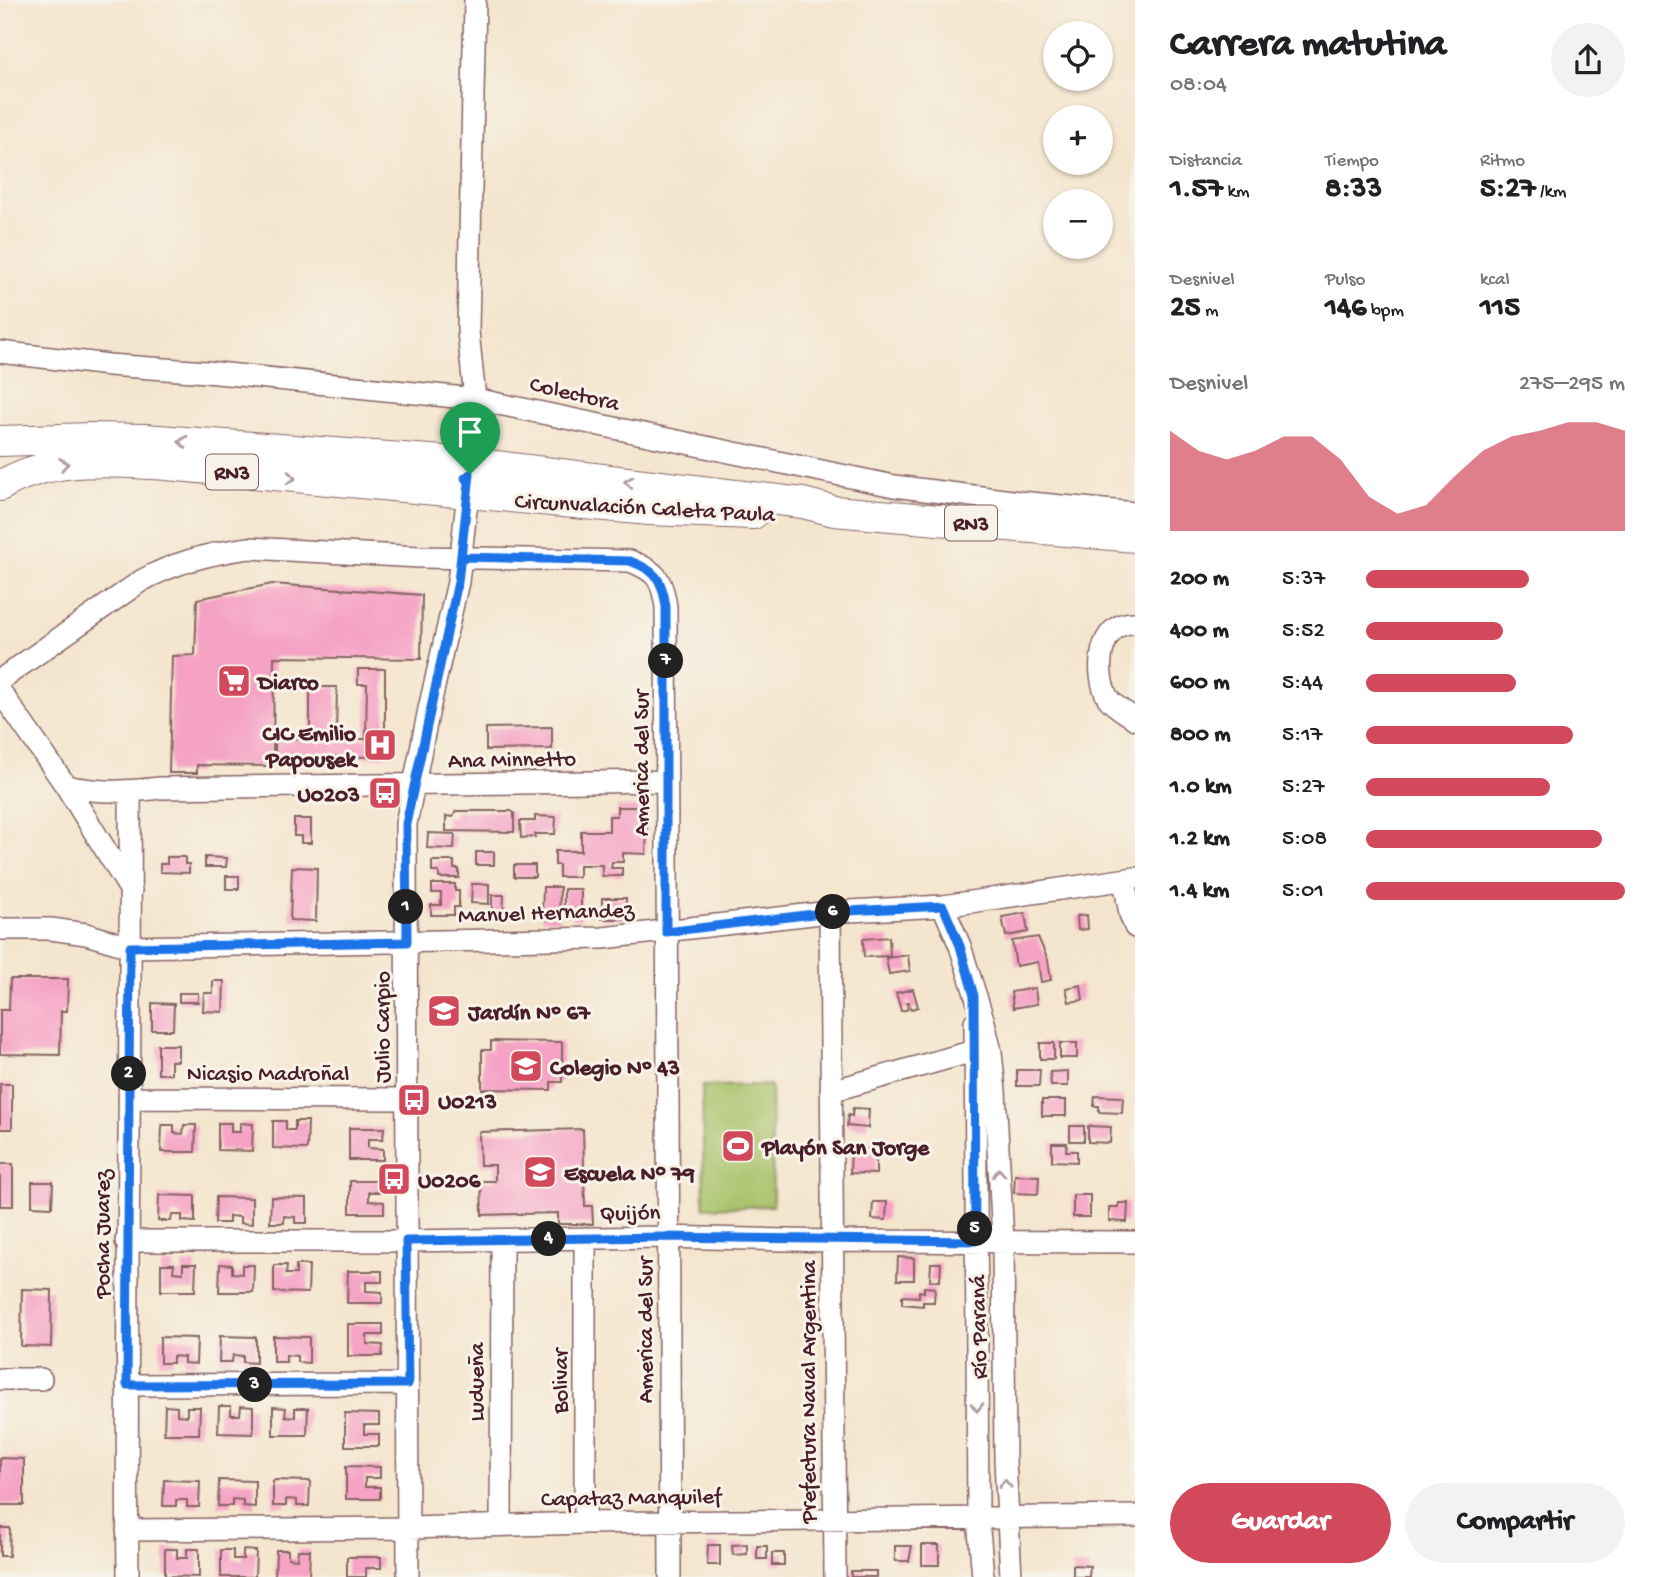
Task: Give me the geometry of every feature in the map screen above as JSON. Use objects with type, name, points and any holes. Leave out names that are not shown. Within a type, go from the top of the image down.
[{"type":"highway","name":"Circunvalación Caleta Paula","points":[[0,442],[91,438],[145,439],[304,451],[670,512],[799,515],[835,511]]},
{"type":"highway","name":"Circunvalación Caleta Paula","points":[[0,486],[34,471],[61,464],[91,462],[166,465],[337,482],[587,477],[803,503],[835,511],[1135,537]]},
{"type":"street","name":"Julio Carpio","points":[[408,1577],[406,824],[458,582],[469,479],[475,399],[468,331],[475,0]]},
{"type":"street","name":"Colectora","points":[[0,352],[109,365],[475,399],[894,486],[1135,513]]},
{"type":"street","points":[[0,680],[141,581],[164,568],[195,558],[249,548],[461,557]]},
{"type":"street","name":"America del Sur","points":[[461,557],[630,561],[646,567],[660,579],[666,607],[670,1577]]},
{"type":"street","points":[[1135,623],[1121,624],[1108,636],[1101,654],[1101,680],[1109,700],[1135,719]]},
{"type":"street","points":[[0,691],[66,786],[131,891]]},
{"type":"street","name":"Ana Minnetto","points":[[66,786],[91,791],[130,792],[160,788],[666,781]]},
{"type":"street","name":"Pocha Juarez","points":[[128,1577],[130,792]]},
{"type":"street","points":[[1129,879],[1135,927]]},
{"type":"street","name":"Manuel Hernandez","points":[[0,929],[51,929],[86,934],[130,947],[603,938],[830,912],[943,906],[1129,879]]},
{"type":"street","name":"Río Paraná","points":[[943,906],[960,946],[984,1022],[975,1241],[978,1518],[983,1577]]},
{"type":"street","name":"Prefectura Naval Argentina","points":[[830,912],[835,1577]]},
{"type":"street","points":[[831,1091],[983,1047]]},
{"type":"street","name":"Río Paraná","points":[[983,1047],[995,1091],[1003,1241],[1006,1518],[1011,1577]]},
{"type":"street","name":"Nicasio Madroñal","points":[[129,1098],[407,1099]]},
{"type":"street","name":"Quijón","points":[[127,1241],[670,1237],[832,1241],[1135,1242]]},
{"type":"street","name":"Bolivar","points":[[585,1238],[585,1523]]},
{"type":"street","name":"Ludueña","points":[[501,1524],[502,1240]]},
{"type":"street","points":[[0,1379],[41,1380]]},
{"type":"street","points":[[127,1385],[408,1384]]},
{"type":"street","name":"Capataz Manquilef","points":[[127,1530],[1135,1516]]},
{"type":"green space","name":"Playón San Jorge","points":[[771,1085],[773,1206],[704,1208],[702,1086]]},
{"type":"building","points":[[272,584],[422,595],[421,659],[274,657],[273,766],[197,765],[197,773],[169,773],[172,656],[195,655],[197,599]]},
{"type":"building","points":[[358,669],[385,669],[385,757],[275,756],[275,738],[310,739],[310,687],[337,687],[336,739],[366,739],[367,684],[358,684]]},
{"type":"building","points":[[552,727],[552,749],[486,750],[486,728]]},
{"type":"building","points":[[617,807],[636,807],[647,816],[646,854],[623,853],[623,862],[612,862],[611,868],[622,868],[622,876],[602,876],[602,865],[579,865],[579,877],[559,877],[559,865],[555,865],[555,851],[581,851],[581,831],[609,831],[609,816],[617,816]]},
{"type":"building","points":[[456,811],[511,811],[514,813],[514,832],[446,831],[446,816],[453,817]]},
{"type":"building","points":[[535,816],[556,817],[555,834],[535,834],[535,837],[521,838],[520,821],[535,821]]},
{"type":"building","points":[[294,819],[311,819],[311,843],[301,843],[301,836],[294,836]]},
{"type":"building","points":[[428,833],[455,834],[454,849],[427,848]]},
{"type":"building","points":[[476,852],[494,852],[494,865],[476,865]]},
{"type":"building","points":[[167,857],[185,857],[185,864],[189,864],[189,873],[160,872],[160,864],[167,864]]},
{"type":"building","points":[[205,857],[227,858],[226,867],[205,867]]},
{"type":"building","points":[[432,861],[454,861],[454,869],[459,869],[459,878],[439,878],[439,872],[432,872]]},
{"type":"building","points":[[514,865],[535,865],[535,877],[514,877]]},
{"type":"building","points":[[292,867],[317,868],[316,921],[290,920]]},
{"type":"building","points":[[226,876],[239,876],[239,889],[226,889]]},
{"type":"building","points":[[432,884],[455,884],[455,891],[459,891],[459,907],[454,907],[454,915],[431,915],[431,905],[441,905],[441,893],[432,893]]},
{"type":"building","points":[[472,884],[489,884],[489,904],[471,903]]},
{"type":"building","points":[[543,887],[560,887],[559,920],[542,919]]},
{"type":"building","points":[[564,889],[581,889],[581,919],[571,919],[571,913],[564,913]]},
{"type":"building","points":[[492,895],[504,895],[503,915],[492,915]]},
{"type":"building","points":[[602,898],[626,898],[626,919],[602,919]]},
{"type":"building","points":[[1025,913],[1028,932],[1006,936],[1002,917]]},
{"type":"building","points":[[1087,915],[1088,929],[1078,930],[1077,916]]},
{"type":"building","points":[[889,937],[890,956],[864,957],[863,939]]},
{"type":"building","points":[[1038,937],[1048,960],[1051,980],[1041,982],[1038,962],[1016,966],[1012,941]]},
{"type":"building","points":[[908,955],[910,971],[889,974],[886,958]]},
{"type":"building","points":[[10,979],[68,979],[67,1011],[61,1011],[60,1055],[0,1054],[0,1010],[9,1010]]},
{"type":"building","points":[[213,981],[224,981],[223,1012],[203,1011],[204,993],[213,993]]},
{"type":"building","points":[[1081,985],[1083,1000],[1069,1002],[1066,988]]},
{"type":"building","points":[[1035,988],[1037,1004],[1013,1008],[1011,992]]},
{"type":"building","points":[[913,989],[918,1007],[911,1009],[909,1002],[906,1002],[908,1009],[901,1011],[896,993]]},
{"type":"building","points":[[179,993],[198,993],[198,1002],[179,1002]]},
{"type":"building","points":[[152,1003],[174,1004],[173,1030],[152,1030]]},
{"type":"building","points":[[491,1041],[562,1042],[562,1082],[551,1082],[551,1090],[482,1089],[482,1050],[491,1050]]},
{"type":"building","points":[[1040,1043],[1054,1043],[1054,1059],[1040,1059]]},
{"type":"building","points":[[1060,1043],[1077,1043],[1077,1058],[1060,1058]]},
{"type":"building","points":[[158,1045],[178,1045],[178,1061],[171,1061],[171,1074],[158,1074]]},
{"type":"building","points":[[1017,1070],[1040,1070],[1039,1086],[1017,1086]]},
{"type":"building","points":[[1068,1071],[1068,1086],[1051,1086],[1050,1072]]},
{"type":"building","points":[[0,1084],[12,1084],[12,1129],[0,1129]]},
{"type":"building","points":[[1095,1096],[1123,1097],[1122,1113],[1099,1112],[1099,1106],[1094,1106]]},
{"type":"building","points":[[1042,1100],[1066,1100],[1066,1116],[1042,1116]]},
{"type":"building","points":[[853,1108],[869,1109],[868,1128],[847,1126],[848,1115],[852,1116]]},
{"type":"building","points":[[273,1121],[286,1121],[286,1130],[295,1130],[295,1121],[308,1121],[307,1149],[273,1148]]},
{"type":"building","points":[[218,1123],[231,1123],[231,1132],[240,1132],[240,1123],[253,1124],[252,1151],[218,1150]]},
{"type":"building","points":[[162,1125],[174,1125],[174,1133],[183,1134],[184,1125],[196,1125],[195,1152],[161,1152]]},
{"type":"building","points":[[1070,1126],[1084,1126],[1084,1141],[1070,1141]]},
{"type":"building","points":[[1088,1126],[1111,1127],[1110,1143],[1088,1142]]},
{"type":"building","points":[[349,1128],[384,1128],[383,1139],[368,1139],[368,1148],[383,1149],[383,1160],[349,1160]]},
{"type":"building","points":[[583,1129],[585,1206],[592,1206],[593,1224],[558,1224],[558,1213],[482,1215],[481,1181],[495,1181],[495,1165],[480,1165],[479,1132]]},
{"type":"building","points":[[1052,1143],[1067,1143],[1066,1151],[1077,1151],[1077,1162],[1052,1161]]},
{"type":"building","points":[[851,1149],[876,1149],[876,1174],[850,1173]]},
{"type":"building","points":[[0,1164],[13,1164],[13,1206],[0,1206]]},
{"type":"building","points":[[1015,1175],[1039,1176],[1038,1194],[1014,1193]]},
{"type":"building","points":[[350,1181],[384,1181],[384,1192],[369,1192],[369,1201],[384,1202],[384,1213],[350,1213]]},
{"type":"building","points":[[32,1182],[53,1182],[52,1207],[32,1206]]},
{"type":"building","points":[[159,1195],[195,1196],[195,1222],[182,1221],[182,1215],[172,1215],[171,1221],[158,1221]]},
{"type":"building","points":[[1073,1195],[1090,1195],[1090,1217],[1073,1217]]},
{"type":"building","points":[[216,1197],[252,1198],[252,1224],[240,1223],[240,1217],[229,1216],[229,1223],[215,1223]]},
{"type":"building","points":[[271,1197],[307,1198],[307,1223],[295,1223],[295,1217],[284,1216],[284,1223],[270,1223]]},
{"type":"building","points":[[873,1202],[887,1202],[886,1220],[872,1219]]},
{"type":"building","points":[[1119,1203],[1128,1203],[1127,1222],[1109,1221],[1109,1207],[1118,1207]]},
{"type":"building","points":[[898,1257],[914,1258],[914,1280],[897,1280]]},
{"type":"building","points":[[931,1263],[941,1263],[940,1281],[930,1281]]},
{"type":"building","points":[[161,1264],[174,1264],[173,1272],[183,1273],[183,1264],[196,1264],[195,1291],[161,1291]]},
{"type":"building","points":[[220,1264],[232,1265],[232,1273],[242,1274],[242,1265],[254,1265],[253,1292],[219,1292]]},
{"type":"building","points":[[274,1265],[287,1265],[286,1274],[296,1274],[296,1265],[309,1265],[308,1293],[274,1292]]},
{"type":"building","points":[[348,1271],[382,1271],[382,1282],[366,1282],[366,1291],[382,1292],[382,1303],[347,1303]]},
{"type":"building","points":[[924,1287],[935,1288],[934,1302],[923,1302],[923,1306],[902,1304],[902,1296],[919,1297],[919,1291],[924,1292]]},
{"type":"building","points":[[22,1289],[52,1290],[51,1347],[21,1346]]},
{"type":"building","points":[[348,1324],[383,1324],[383,1335],[367,1335],[367,1344],[383,1345],[382,1356],[348,1356]]},
{"type":"building","points":[[220,1336],[256,1337],[256,1363],[243,1362],[243,1356],[233,1355],[232,1362],[219,1362]]},
{"type":"building","points":[[273,1336],[309,1337],[309,1363],[297,1362],[297,1356],[286,1355],[286,1362],[273,1362]]},
{"type":"building","points":[[160,1337],[197,1338],[196,1364],[184,1363],[184,1357],[173,1356],[173,1363],[160,1363]]},
{"type":"building","points":[[165,1406],[177,1407],[177,1415],[187,1416],[187,1407],[200,1407],[199,1434],[164,1434]]},
{"type":"building","points":[[219,1406],[231,1406],[231,1415],[240,1415],[241,1406],[253,1407],[253,1434],[218,1433]]},
{"type":"building","points":[[273,1407],[286,1408],[285,1416],[290,1417],[295,1417],[295,1408],[308,1408],[307,1435],[273,1435]]},
{"type":"building","points":[[345,1413],[379,1414],[379,1425],[364,1425],[364,1434],[379,1434],[379,1446],[345,1446]]},
{"type":"building","points":[[0,1458],[24,1459],[24,1505],[0,1505]]},
{"type":"building","points":[[346,1466],[380,1467],[380,1478],[365,1478],[365,1487],[380,1487],[380,1499],[346,1499]]},
{"type":"building","points":[[164,1480],[200,1481],[199,1507],[187,1507],[187,1500],[176,1500],[176,1506],[163,1506]]},
{"type":"building","points":[[219,1480],[255,1481],[255,1507],[243,1506],[243,1500],[232,1499],[232,1506],[218,1506]]},
{"type":"building","points":[[273,1480],[310,1481],[309,1506],[297,1506],[297,1500],[286,1499],[286,1506],[273,1506]]},
{"type":"building","points":[[0,1528],[10,1528],[9,1556],[0,1556]]},
{"type":"building","points":[[747,1544],[747,1554],[733,1555],[732,1545]]},
{"type":"building","points":[[708,1545],[720,1545],[720,1565],[707,1565]]},
{"type":"building","points":[[922,1545],[939,1545],[939,1565],[922,1565]]},
{"type":"building","points":[[757,1546],[767,1546],[767,1559],[757,1559]]},
{"type":"building","points":[[895,1546],[912,1546],[909,1561],[895,1561]]},
{"type":"building","points":[[165,1549],[177,1549],[177,1558],[187,1558],[187,1549],[199,1549],[199,1577],[165,1576]]},
{"type":"building","points":[[221,1550],[233,1550],[233,1559],[243,1559],[243,1550],[256,1551],[255,1577],[221,1577]]},
{"type":"building","points":[[276,1550],[288,1550],[288,1558],[297,1559],[298,1550],[310,1550],[309,1577],[275,1577]]},
{"type":"building","points":[[772,1553],[784,1553],[784,1565],[772,1565]]},
{"type":"building","points":[[347,1557],[381,1557],[381,1568],[366,1568],[366,1577],[347,1577]]},
{"type":"building","points":[[1073,1565],[1090,1566],[1089,1577],[1073,1577]]},
{"type":"building","points":[[851,1571],[876,1571],[876,1577],[851,1577]]},
{"type":"place","name":"Diarco","points":[[234,681]]},
{"type":"place","name":"CIC Emilio Papousek","points":[[380,745]]},
{"type":"place","name":"U0203","points":[[385,793]]},
{"type":"place","name":"Jardín Nº 67","points":[[444,1011]]},
{"type":"place","name":"Colegio Nº 43","points":[[526,1066]]},
{"type":"place","name":"U0213","points":[[414,1100]]},
{"type":"place","name":"Playón San Jorge","points":[[738,1146]]},
{"type":"place","name":"Escuela N° 79","points":[[540,1172]]},
{"type":"place","name":"U0206","points":[[394,1179]]},
{"type":"route","points":[[470,474],[465,478],[469,483],[468,495],[461,557],[612,559],[630,561],[646,567],[660,579],[666,607],[666,932],[830,912],[943,906],[960,946],[974,996],[975,1241],[663,1237],[406,1241],[408,1384],[127,1385],[130,947],[407,942],[406,824],[458,582],[461,557],[469,483],[470,474]]}]
